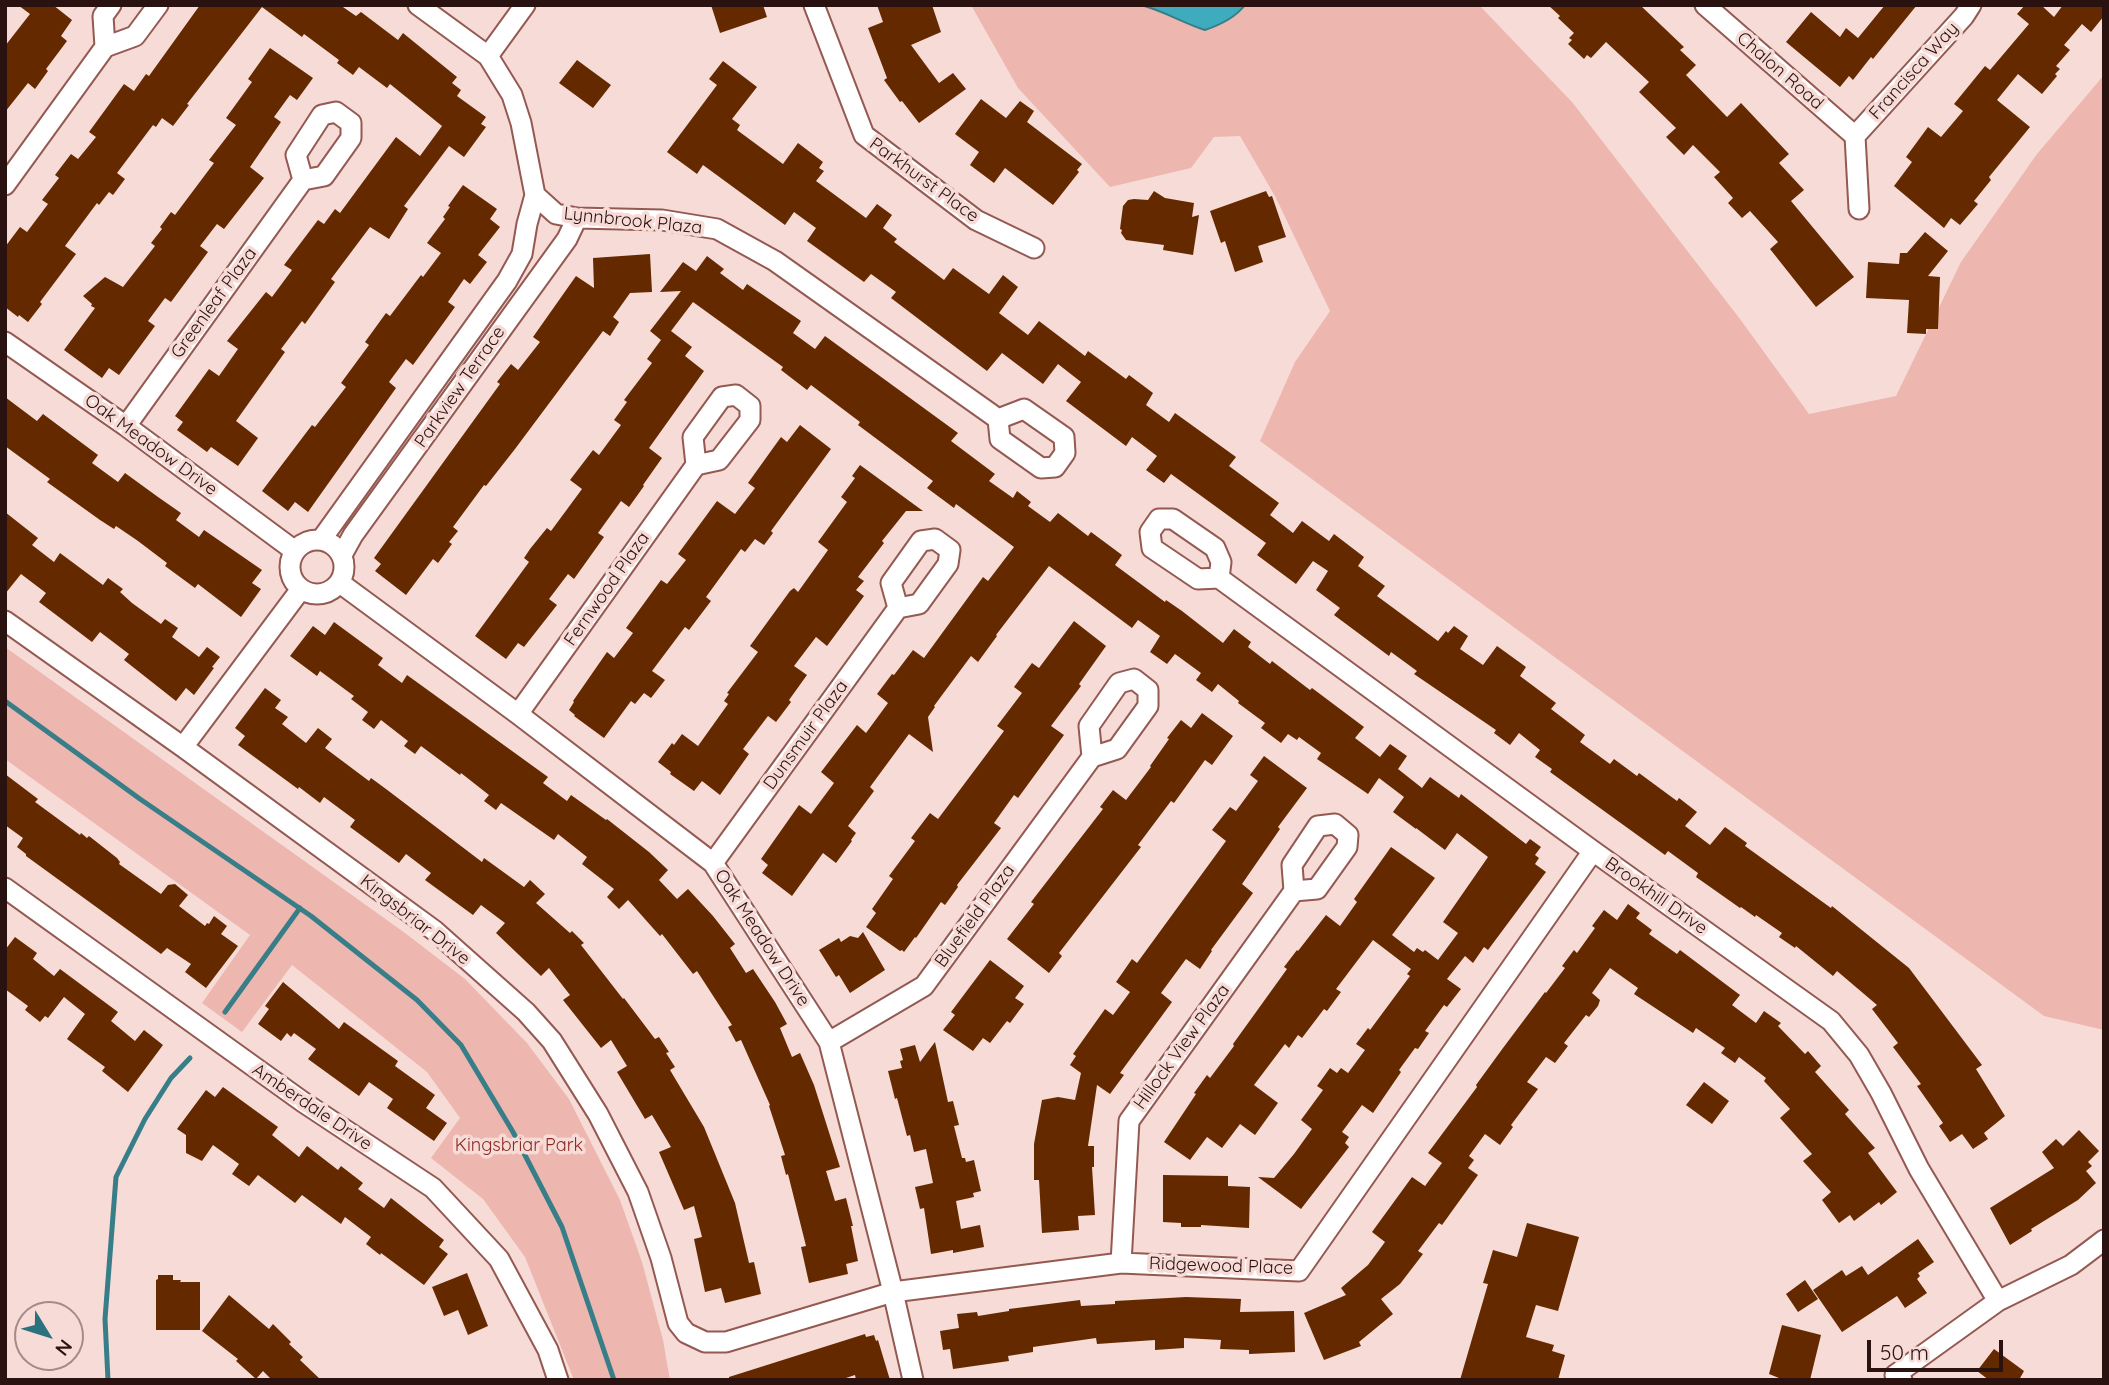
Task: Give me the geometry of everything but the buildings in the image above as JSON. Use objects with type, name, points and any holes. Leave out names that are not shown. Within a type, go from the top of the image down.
[{"type":"street","points":[[105,47],[103,16],[111,5]]},
{"type":"street","points":[[5,186],[105,47],[135,36],[158,5]]},
{"type":"street","points":[[418,5],[488,56],[512,95],[521,123],[535,195]]},
{"type":"street","points":[[488,56],[525,5]]},
{"type":"street","name":"Parkhurst Place","points":[[814,5],[864,135],[976,220],[1034,248]]},
{"type":"street","name":"Chalon Road","points":[[1705,5],[1855,136]]},
{"type":"street","name":"Francisca Way","points":[[1855,136],[1971,5]]},
{"type":"street","points":[[1855,136],[1859,209]]},
{"type":"street","name":"Greenleaf Plaza","points":[[126,426],[303,180]]},
{"type":"street","name":"Lynnbrook Plaza","points":[[535,195],[556,214],[577,218],[662,220],[717,229],[775,261],[998,419]]},
{"type":"street","name":"Parkview Terrace","points":[[321,540],[507,281],[522,254],[535,195]]},
{"type":"street","name":"Parkview Terrace","points":[[342,555],[353,535],[567,239],[577,218]]},
{"type":"street","points":[[477,324],[495,338]]},
{"type":"street","name":"Oak Meadow Drive","points":[[5,342],[126,426],[295,551]]},
{"type":"street","points":[[398,433],[418,447]]},
{"type":"street","name":"Fernwood Plaza","points":[[518,714],[696,465]]},
{"type":"street","points":[[321,540],[337,548],[345,568],[340,583],[332,590],[311,594],[294,582],[290,561],[295,551],[307,541],[321,540]]},
{"type":"street","name":"Brookhill Drive","points":[[1219,578],[1831,1021],[1870,1074],[1919,1169],[1998,1301]]},
{"type":"street","name":"Oak Meadow Drive","points":[[340,583],[713,863],[829,1042],[913,1380]]},
{"type":"street","points":[[183,747],[301,589]]},
{"type":"street","name":"Dunsmuir Plaza","points":[[713,863],[898,608]]},
{"type":"street","name":"Kingsbriar Drive","points":[[5,621],[435,931],[526,1012],[552,1041],[598,1114],[638,1192],[662,1258],[678,1323],[686,1333]]},
{"type":"street","name":"Bluefield Plaza","points":[[829,1042],[924,986],[1092,757]]},
{"type":"street","name":"Ridgewood Place","points":[[686,1333],[705,1342],[726,1342],[893,1292],[1121,1263],[1300,1271],[1593,851]]},
{"type":"street","name":"Amberdale Drive","points":[[5,888],[303,1102],[433,1188],[499,1259],[548,1350],[558,1380]]},
{"type":"street","name":"Hillock View Plaza","points":[[1121,1263],[1129,1121],[1294,891]]},
{"type":"street","points":[[1898,1377],[1998,1301],[2071,1265],[2104,1240]]},
{"type":"green space","points":[[971,5],[1479,5],[1572,102],[1740,319],[1809,414],[1896,396],[1961,262],[2037,154],[2104,75],[2104,1030],[2044,1016],[1260,441],[1295,362],[1330,311],[1275,196],[1240,136],[1214,137],[1191,168],[1110,187],[1018,88]]},
{"type":"green space","name":"Kingsbriar Park","points":[[5,647],[405,933],[465,979],[527,1043],[569,1099],[620,1200],[642,1262],[663,1340],[670,1380],[574,1380],[525,1257],[483,1199],[431,1158],[460,1118],[427,1072],[292,965],[242,1032],[202,1003],[250,935],[5,759]]},
{"type":"water","points":[[1141,5],[1245,5],[1237,14],[1205,30]]},
{"type":"waterway","points":[[5,701],[140,799],[311,916],[417,1000],[461,1045],[513,1132],[562,1227],[614,1380]]},
{"type":"waterway","points":[[225,1012],[300,908]]},
{"type":"waterway","points":[[108,1380],[105,1319],[116,1177],[145,1119],[171,1078],[190,1058]]}]
